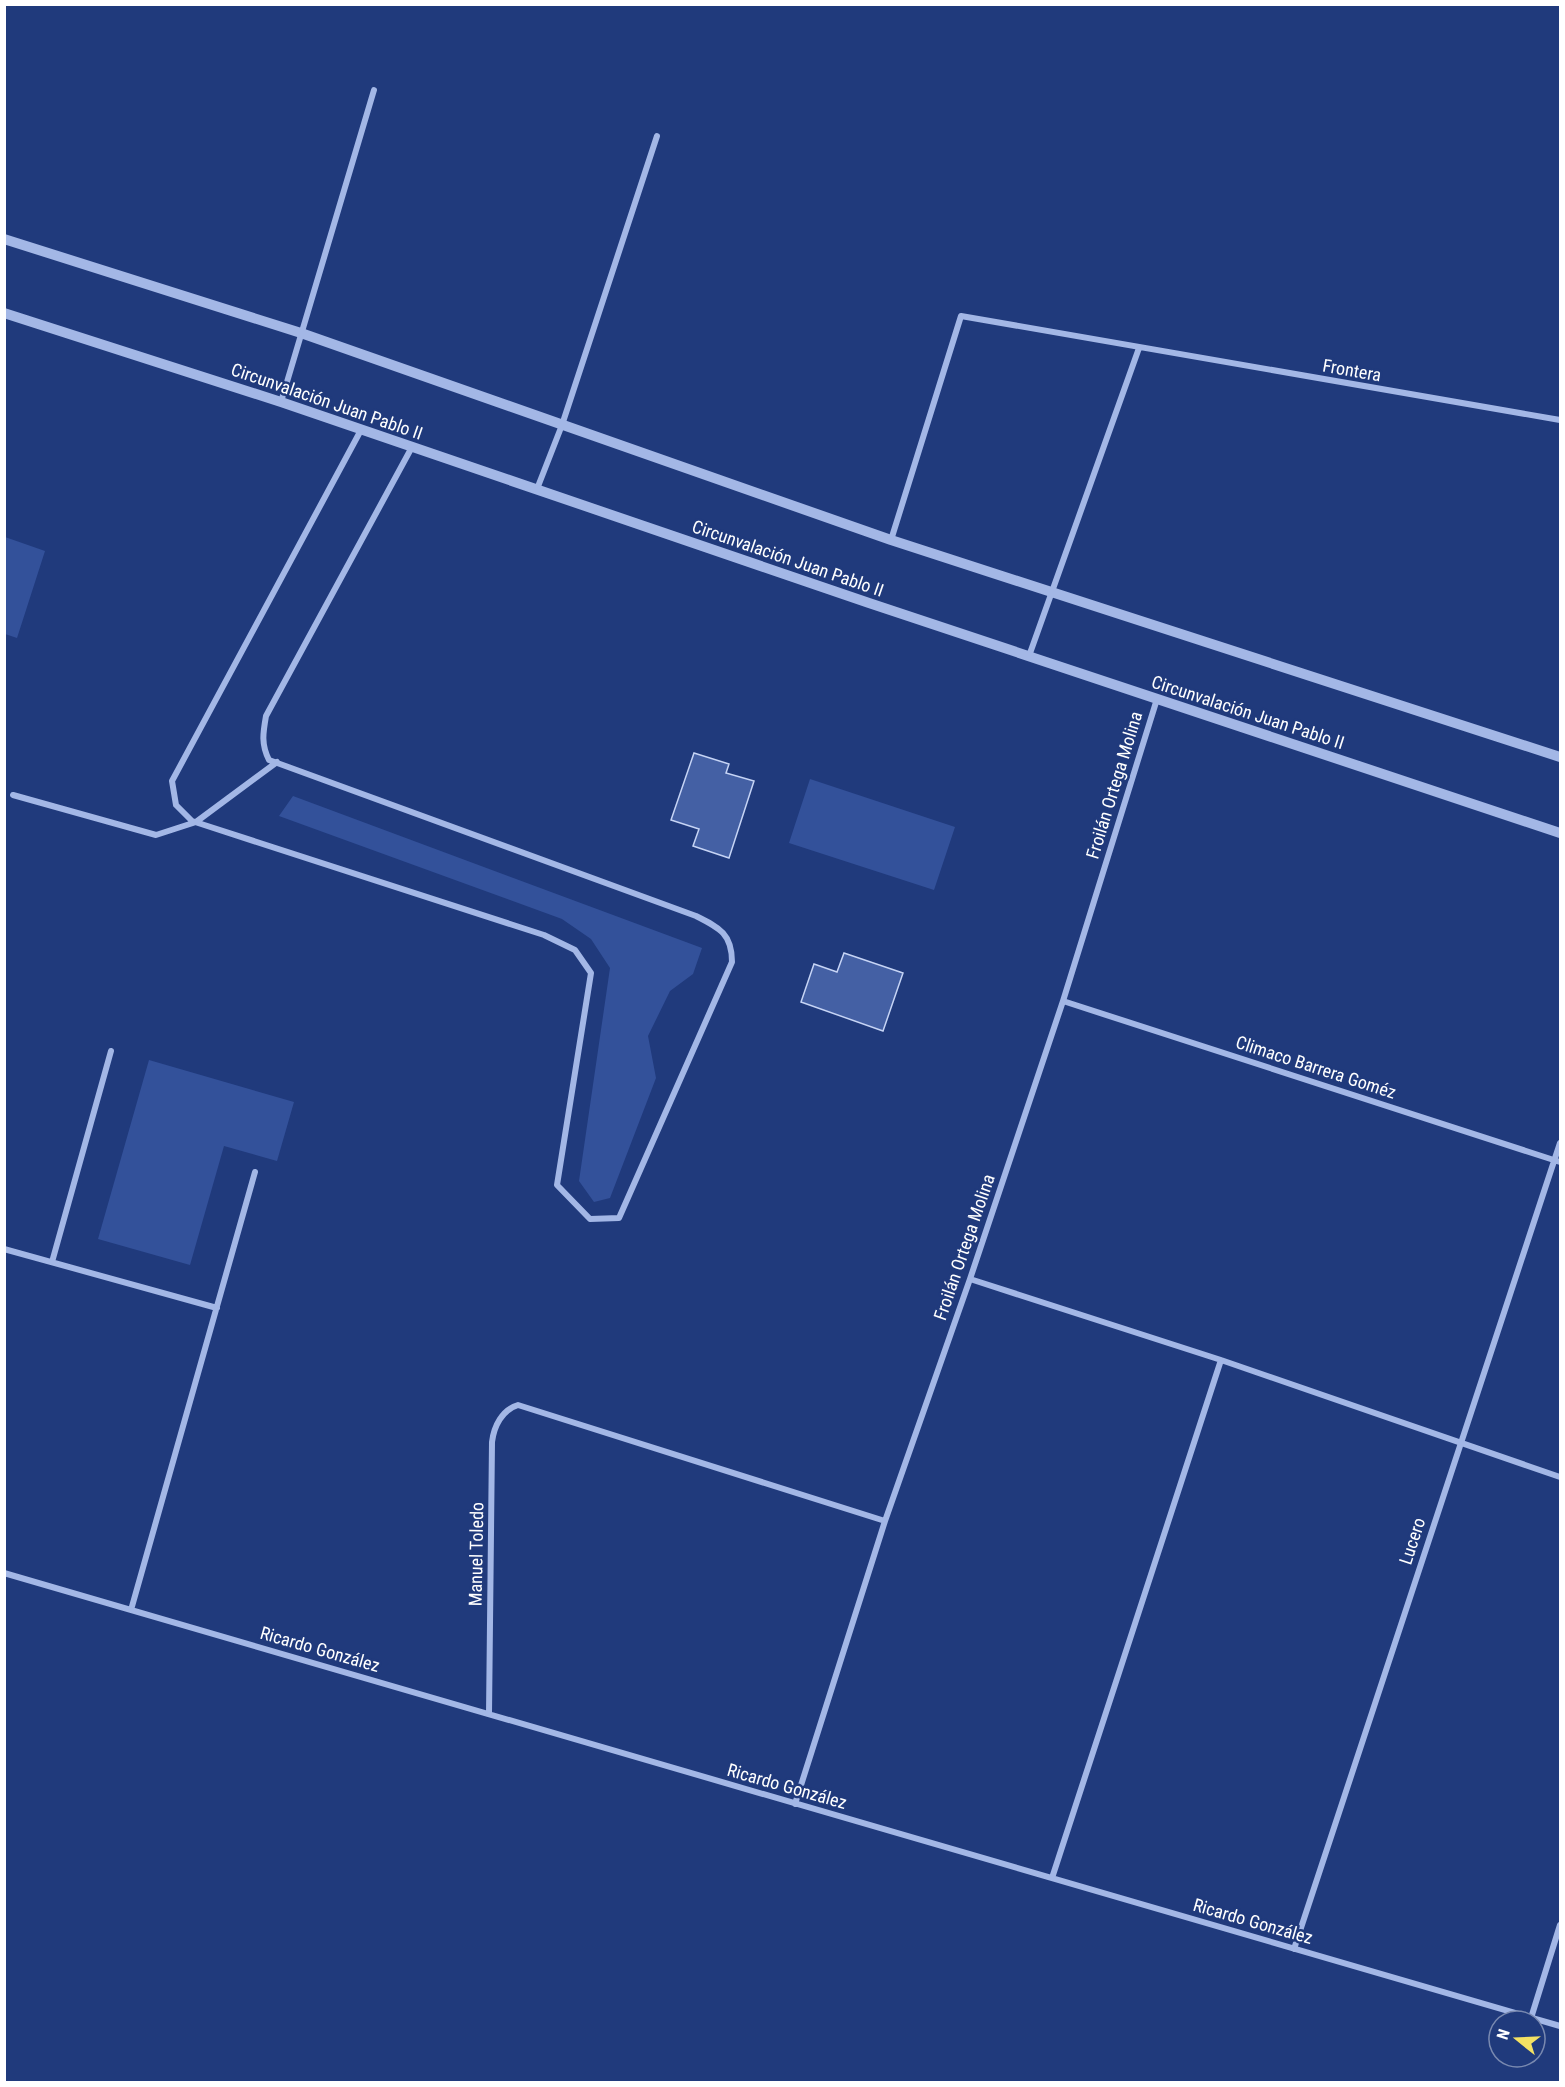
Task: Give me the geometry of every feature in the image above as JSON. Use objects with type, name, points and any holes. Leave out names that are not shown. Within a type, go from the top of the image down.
[{"type":"street","points":[[280,402],[374,90]]},
{"type":"street","points":[[537,489],[562,425],[657,136]]},
{"type":"street","points":[[4,239],[301,333],[891,540],[1560,757]]},
{"type":"street","name":"Circunvalación Juan Pablo II","points":[[4,313],[280,402],[1560,833]]},
{"type":"street","name":"Frontera","points":[[891,540],[961,316],[1560,420]]},
{"type":"street","points":[[1029,656],[1139,348]]},
{"type":"street","points":[[361,430],[172,781],[176,805],[183,815],[196,822],[544,935],[574,950],[591,973],[557,1185],[590,1219],[619,1218],[732,962],[731,943],[725,934],[696,916],[269,760],[262,741],[266,716],[412,447]]},
{"type":"street","name":"Froilán Ortega Molina","points":[[795,1804],[885,1521],[970,1279],[1063,1001],[1157,699]]},
{"type":"street","points":[[13,795],[156,835],[196,822],[277,762]]},
{"type":"street","name":"Climaco Barrera Goméz","points":[[1063,1001],[1558,1161]]},
{"type":"street","points":[[52,1262],[111,1051]]},
{"type":"street","name":"Lucero","points":[[1294,1949],[1460,1442],[1558,1161],[1560,1143]]},
{"type":"street","points":[[131,1610],[255,1172]]},
{"type":"street","points":[[4,1249],[217,1308]]},
{"type":"street","points":[[970,1279],[1221,1360],[1560,1477]]},
{"type":"street","points":[[1052,1878],[1221,1360]]},
{"type":"street","name":"Manuel Toledo","points":[[489,1714],[492,1442],[495,1429],[505,1411],[518,1405],[885,1521]]},
{"type":"street","name":"Ricardo González","points":[[4,1573],[1500,2009]]},
{"type":"street","points":[[1534,2009],[1560,1924]]},
{"type":"shaded area","points":[[5,537],[45,551],[17,638],[5,634]]},
{"type":"shaded area","points":[[810,779],[955,827],[934,890],[789,843]]},
{"type":"shaded area","points":[[293,796],[702,948],[693,974],[670,991],[648,1036],[656,1078],[610,1198],[594,1202],[579,1181],[610,968],[591,939],[562,919],[279,816]]},
{"type":"shaded area","points":[[149,1060],[294,1102],[277,1161],[224,1146],[190,1265],[98,1239]]},
{"type":"building","points":[[694,753],[729,764],[726,773],[754,781],[729,858],[693,846],[699,829],[671,820]]},
{"type":"building","points":[[844,953],[903,973],[883,1031],[801,1002],[814,964],[837,972]]}]
